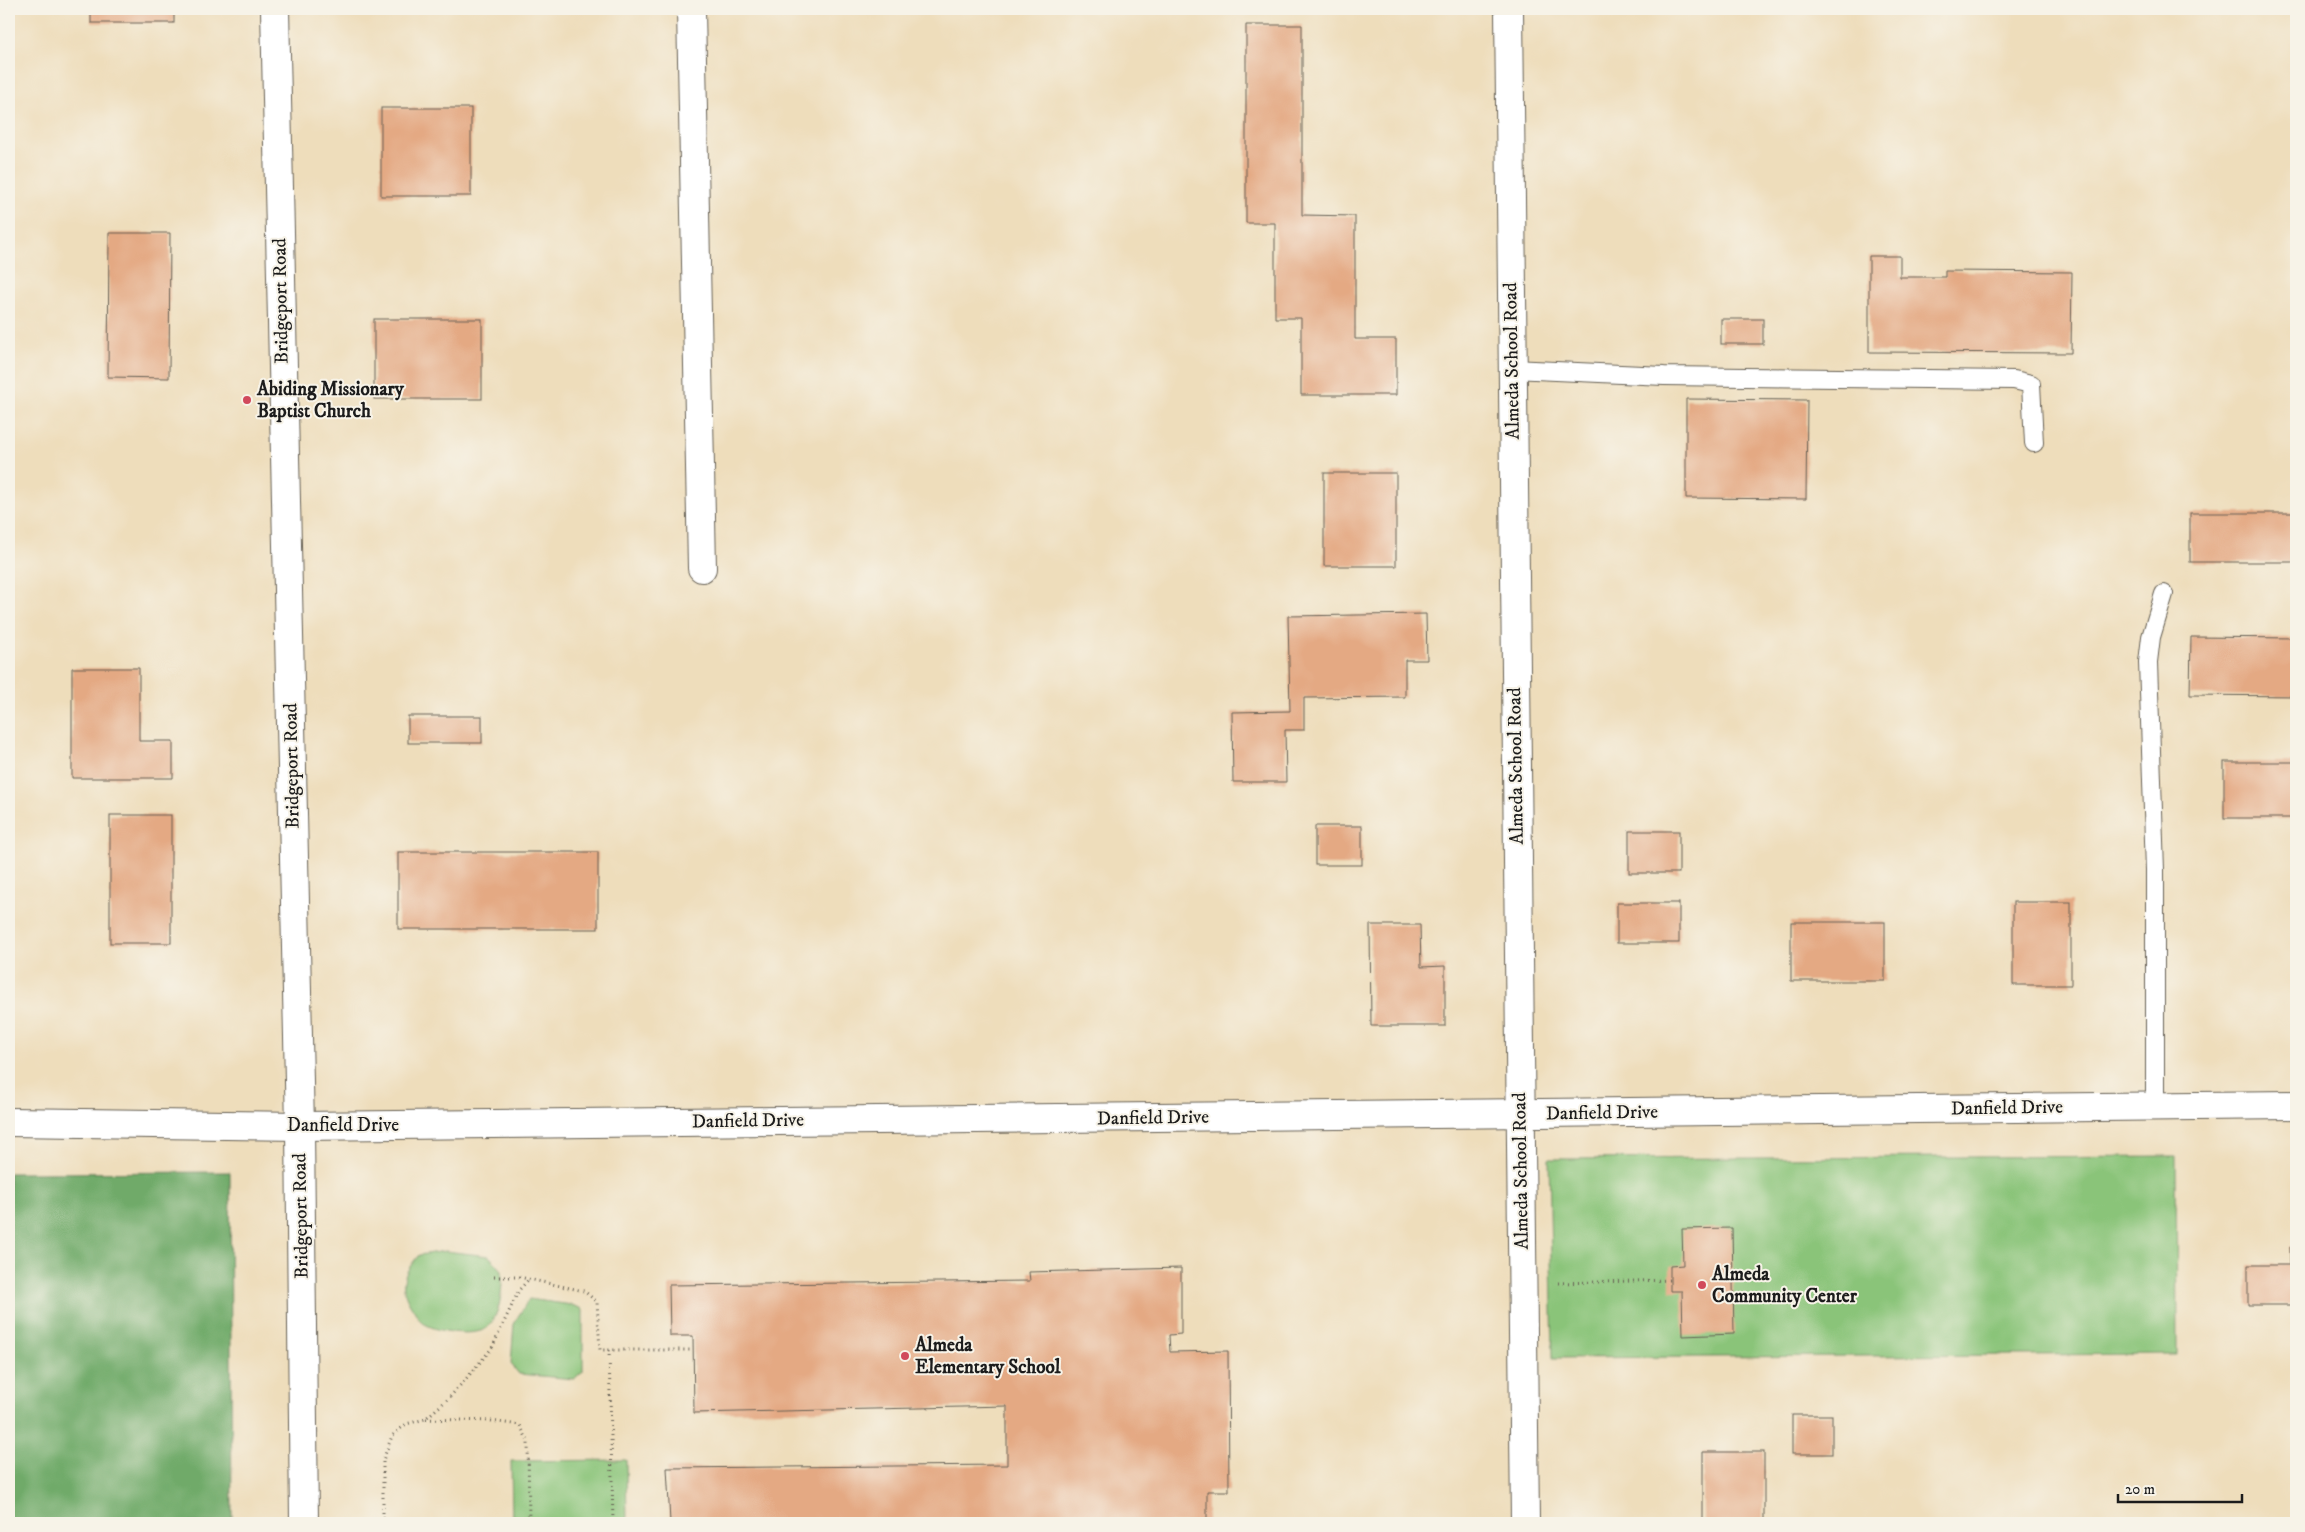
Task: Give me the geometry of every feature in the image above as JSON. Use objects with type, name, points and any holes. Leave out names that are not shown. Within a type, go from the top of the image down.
[{"type":"street","name":"Bridgeport Road","points":[[275,9],[300,1126],[304,1523]]},
{"type":"street","points":[[692,9],[702,568]]},
{"type":"street","name":"Almeda School Road","points":[[1509,9],[1525,1523]]},
{"type":"street","name":"Danfield Drive","points":[[9,1122],[300,1126],[2296,1105]]},
{"type":"lane","points":[[1512,369],[1664,376],[2014,380],[2031,384],[2034,443]]},
{"type":"lane","points":[[2155,1106],[2156,870],[2148,662],[2151,637],[2164,594]]},
{"type":"path","points":[[494,1277],[529,1279],[584,1291],[597,1302],[600,1350],[693,1350]]},
{"type":"path","points":[[425,1419],[448,1399],[492,1348],[519,1290],[529,1279]]},
{"type":"path","points":[[1522,1284],[1670,1280]]},
{"type":"path","points":[[609,1350],[612,1523]]},
{"type":"path","points":[[383,1523],[383,1460],[392,1436],[406,1424],[425,1419],[491,1421],[520,1426],[528,1441],[529,1523]]},
{"type":"green space","points":[[2176,1156],[2177,1354],[1553,1358],[1549,1159]]},
{"type":"green space","points":[[230,1172],[232,1523],[9,1523],[9,1173]]},
{"type":"green space","points":[[445,1251],[489,1256],[502,1270],[497,1312],[490,1325],[485,1329],[467,1333],[436,1329],[428,1326],[418,1318],[408,1301],[405,1294],[404,1281],[413,1262],[419,1255]]},
{"type":"green space","points":[[529,1299],[572,1305],[583,1309],[583,1371],[574,1379],[519,1374],[511,1364],[514,1323]]},
{"type":"green space","points":[[626,1460],[627,1523],[512,1523],[511,1461]]},
{"type":"building","points":[[91,9],[174,9],[174,23],[91,23]]},
{"type":"building","points":[[1246,25],[1302,25],[1302,215],[1355,216],[1355,339],[1396,339],[1396,395],[1301,395],[1301,318],[1275,318],[1275,223],[1246,223]]},
{"type":"building","points":[[381,108],[471,108],[471,196],[381,196]]},
{"type":"building","points":[[109,233],[170,233],[169,378],[108,377]]},
{"type":"building","points":[[1869,256],[1900,256],[1900,277],[1945,277],[1945,271],[2072,272],[2071,353],[1869,352]]},
{"type":"building","points":[[374,319],[482,319],[482,399],[374,399]]},
{"type":"building","points":[[1721,319],[1763,319],[1763,344],[1721,344]]},
{"type":"building","points":[[1686,399],[1807,400],[1806,499],[1686,498]]},
{"type":"building","points":[[1324,473],[1396,473],[1396,566],[1324,566]]},
{"type":"building","points":[[2190,513],[2295,513],[2295,562],[2190,562]]},
{"type":"building","points":[[1426,614],[1427,660],[1405,660],[1405,697],[1304,698],[1304,730],[1285,730],[1286,782],[1233,782],[1232,712],[1290,711],[1288,616]]},
{"type":"building","points":[[2191,637],[2296,638],[2296,696],[2190,695]]},
{"type":"building","points":[[72,668],[139,668],[139,741],[173,741],[173,778],[72,778]]},
{"type":"building","points":[[408,716],[482,716],[482,743],[408,743]]},
{"type":"building","points":[[2224,762],[2296,762],[2296,818],[2224,818]]},
{"type":"building","points":[[110,815],[171,815],[171,943],[110,943]]},
{"type":"building","points":[[1315,826],[1362,826],[1362,865],[1315,865]]},
{"type":"building","points":[[1629,831],[1679,831],[1679,873],[1629,873]]},
{"type":"building","points":[[398,852],[598,852],[598,929],[398,929]]},
{"type":"building","points":[[2013,902],[2071,902],[2071,985],[2013,985]]},
{"type":"building","points":[[1617,903],[1679,903],[1679,943],[1617,943]]},
{"type":"building","points":[[1791,922],[1885,922],[1885,981],[1791,981]]},
{"type":"building","points":[[1370,925],[1420,925],[1421,967],[1445,966],[1445,1026],[1371,1026]]},
{"type":"building","name":"Almeda Community Center","points":[[1732,1228],[1734,1334],[1683,1336],[1682,1291],[1670,1291],[1670,1266],[1683,1265],[1682,1229]]},
{"type":"building","points":[[2290,1247],[2296,1247],[2296,1305],[2248,1305],[2248,1265],[2290,1265]]},
{"type":"building","points":[[1181,1268],[1181,1334],[1169,1335],[1170,1352],[1228,1351],[1229,1491],[1207,1491],[1207,1523],[670,1522],[667,1468],[1007,1465],[1007,1406],[694,1413],[693,1336],[670,1336],[669,1285],[1030,1281],[1029,1272]]},
{"type":"building","points":[[1792,1415],[1832,1415],[1832,1454],[1792,1454]]},
{"type":"building","points":[[1703,1452],[1764,1452],[1764,1523],[1703,1523]]},
{"type":"place","name":"Abiding Missionary Baptist Church","points":[[247,400]]},
{"type":"place","name":"Almeda Community Center","points":[[1702,1285]]},
{"type":"place","name":"Almeda Elementary School","points":[[905,1356]]}]
